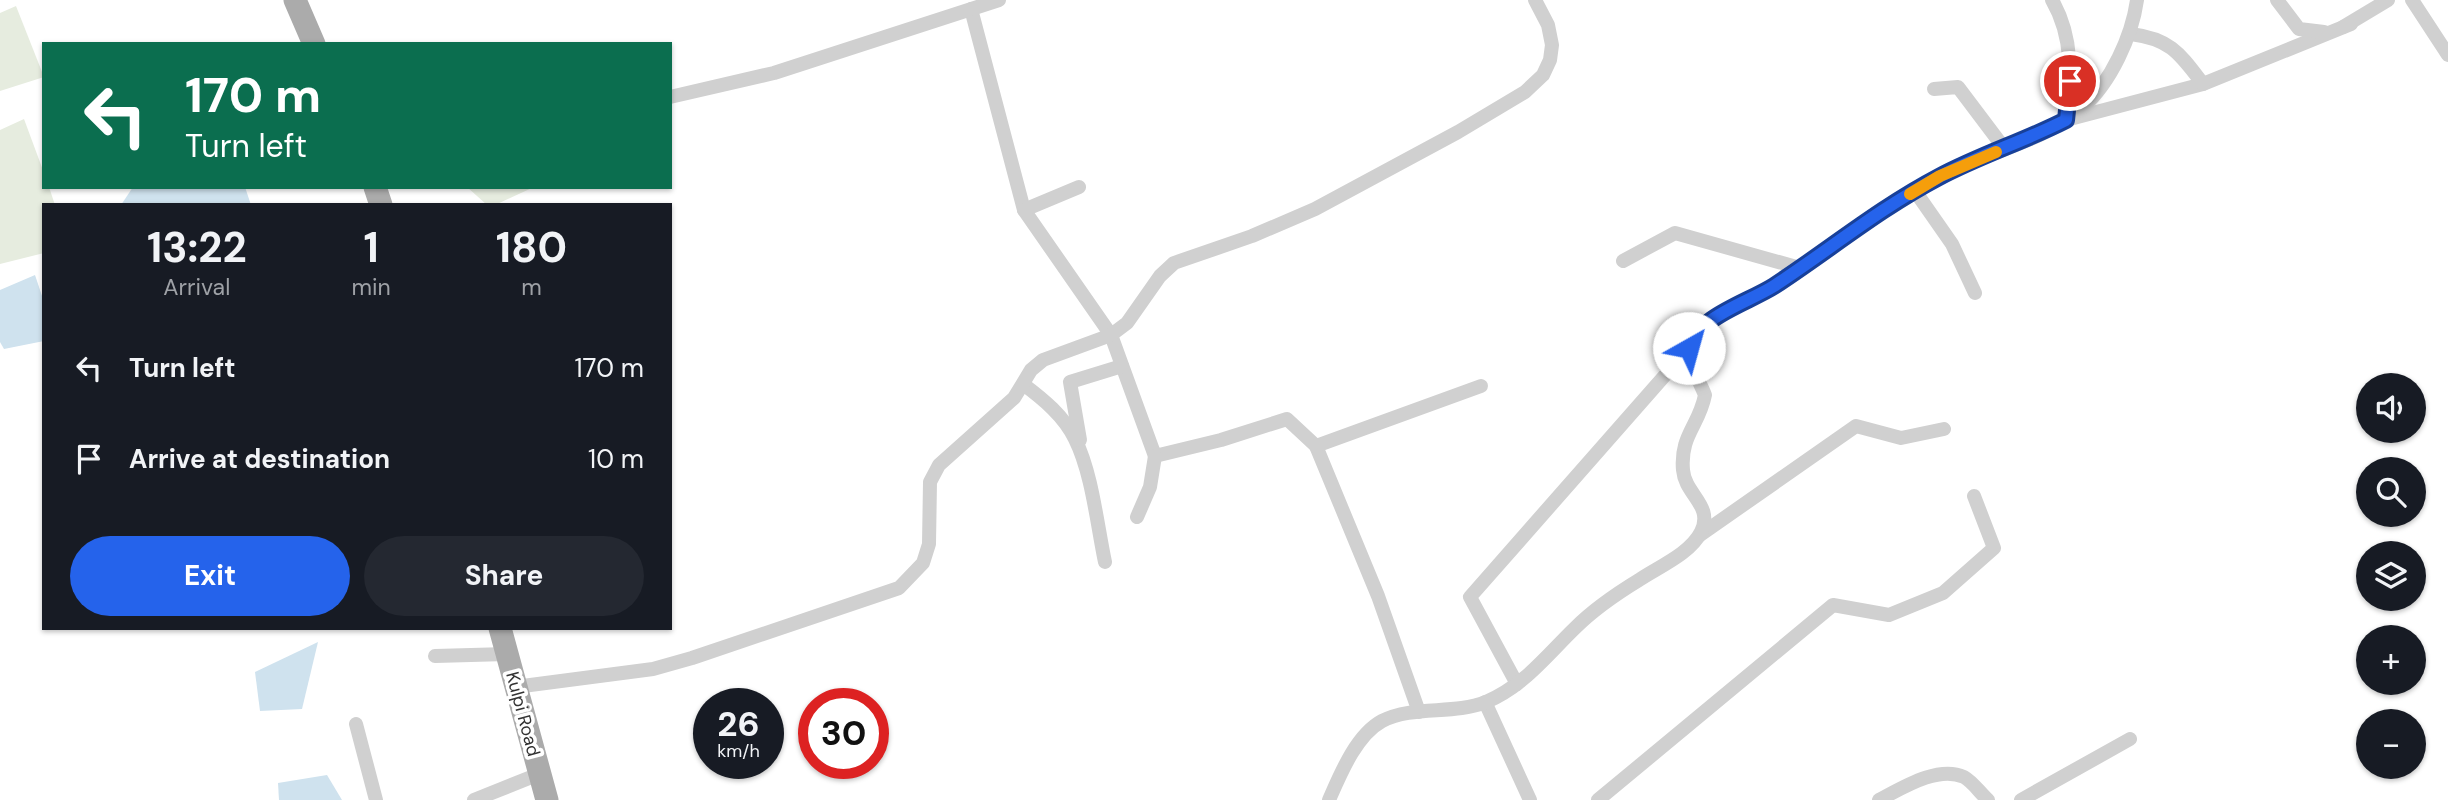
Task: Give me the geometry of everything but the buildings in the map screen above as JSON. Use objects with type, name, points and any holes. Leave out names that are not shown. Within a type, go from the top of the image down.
[{"type":"main road","points":[[295,0],[313,42]]},
{"type":"main road","name":"Kulpi Road","points":[[501,630],[547,800]]},
{"type":"street","points":[[672,97],[774,73],[999,0]]},
{"type":"street","points":[[515,687],[653,669],[899,588],[923,563],[929,544],[930,482],[939,465],[1014,398],[1031,370],[1043,360],[1111,335],[1126,323],[1160,276],[1174,263],[1252,236],[1315,209],[1458,132],[1525,92],[1543,75],[1550,60],[1552,45],[1548,25],[1535,0]]},
{"type":"street","points":[[2052,0],[2069,41],[2070,81],[2066,120]]},
{"type":"street","points":[[2066,120],[2085,106],[2118,61],[2131,34],[2137,0]]},
{"type":"street","points":[[2277,0],[2291,22],[2307,32],[2332,31],[2351,24]]},
{"type":"street","points":[[1517,684],[1470,597],[1689,348],[1692,338],[1710,321],[1772,287],[1863,222],[1940,176],[2066,120],[2203,84],[2351,24],[2388,0]]},
{"type":"street","points":[[2412,0],[2448,55]]},
{"type":"street","points":[[971,9],[1024,210],[1111,335],[1155,456],[1150,487],[1137,517]]},
{"type":"street","points":[[2131,34],[2153,37],[2178,50],[2203,84]]},
{"type":"street","points":[[1934,89],[1958,88],[2004,148]]},
{"type":"street","points":[[1024,210],[1079,187]]},
{"type":"street","points":[[1915,191],[1952,244],[1975,293]]},
{"type":"street","points":[[1623,261],[1675,233],[1800,268]]},
{"type":"street","points":[[1689,348],[1705,395],[1698,418],[1684,443],[1683,472],[1688,486],[1705,510],[1705,522],[1699,536]]},
{"type":"street","points":[[1105,562],[1082,457],[1070,382],[1122,366]]},
{"type":"street","points":[[1023,384],[1062,419],[1075,438],[1082,457]]},
{"type":"street","points":[[1316,446],[1481,386]]},
{"type":"street","points":[[1155,456],[1222,440],[1287,419],[1316,446],[1378,596],[1419,712]]},
{"type":"street","points":[[1329,800],[1365,736],[1380,722],[1419,712],[1454,709],[1485,702],[1517,684],[1535,670],[1576,626],[1607,601],[1664,565],[1699,536],[1856,426],[1901,438],[1944,429]]},
{"type":"street","points":[[1598,800],[1833,605],[1889,615],[1943,593],[1994,548],[1974,496]]},
{"type":"street","points":[[435,656],[507,654]]},
{"type":"street","points":[[1485,702],[1530,800]]},
{"type":"street","points":[[356,724],[376,800]]},
{"type":"street","points":[[2021,800],[2130,739]]},
{"type":"street","points":[[474,800],[539,774]]},
{"type":"street","points":[[1879,800],[1919,780],[1955,774],[1966,778],[1988,800]]},
{"type":"shaded area","points":[[16,6],[42,78],[0,91],[0,13]]},
{"type":"shaded area","points":[[24,119],[42,168],[42,189],[50,189],[54,203],[42,203],[42,254],[0,264],[0,130]]},
{"type":"shaded area","points":[[469,189],[530,189],[499,203],[485,203]]},
{"type":"water","points":[[132,189],[246,189],[250,203],[122,203]]},
{"type":"water","points":[[35,275],[42,296],[42,341],[4,349],[0,342],[0,290]]},
{"type":"water","points":[[318,642],[302,709],[260,711],[255,672]]},
{"type":"water","points":[[327,775],[342,800],[279,800],[278,783]]},
{"type":"slow traffic","points":[[1910,194],[1940,176],[1996,152]]},
{"type":"route","points":[[1689,348],[1692,338],[1710,321],[1772,287],[1863,222],[1940,176],[2066,120],[2070,81]]}]
